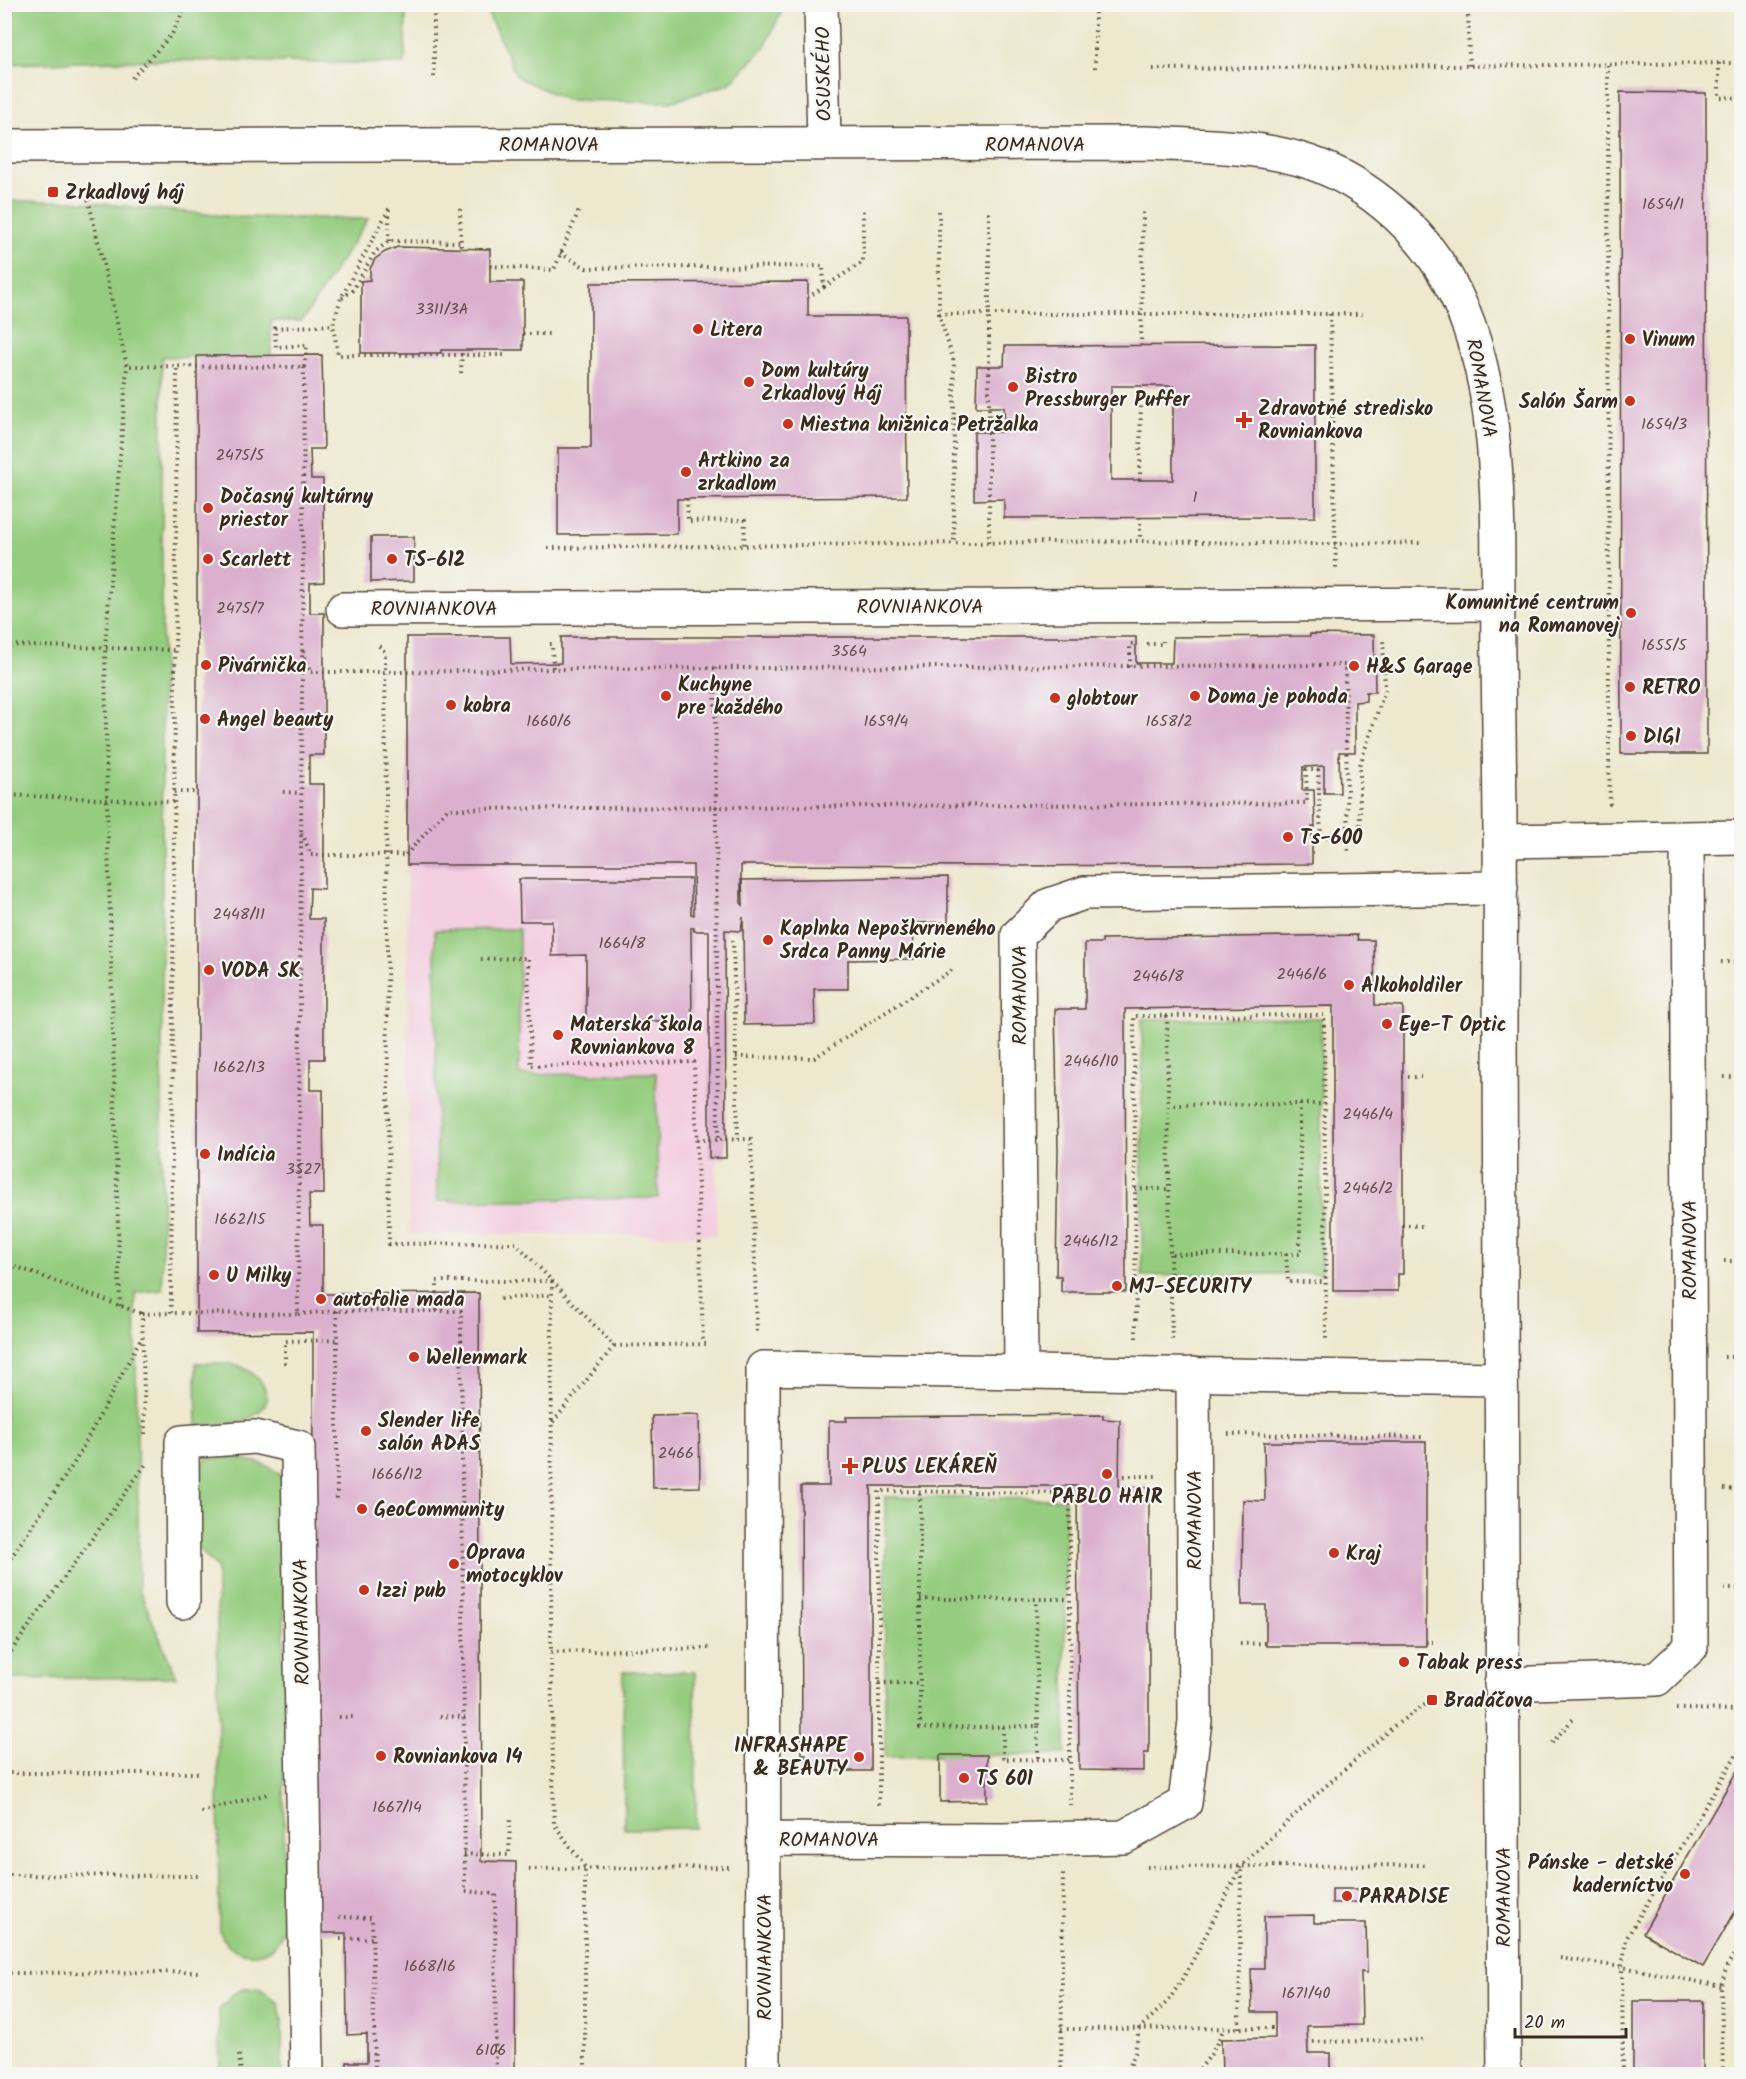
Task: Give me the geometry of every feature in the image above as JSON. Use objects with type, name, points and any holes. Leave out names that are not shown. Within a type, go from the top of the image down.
[{"type":"street","name":"OSUSKÉHO","points":[[821,4],[824,144]]},
{"type":"street","name":"ROMANOVA","points":[[4,146],[1148,143],[1227,148],[1265,152],[1302,160],[1334,173],[1389,209],[1415,233],[1431,253],[1446,276],[1471,327],[1482,367],[1491,431],[1496,496],[1501,841],[1500,1379],[1504,2074]]},
{"type":"street","name":"ROVNIANKOVA","points":[[342,609],[1497,603]]},
{"type":"street","points":[[1501,841],[1742,837]]},
{"type":"street","name":"ROMANOVA","points":[[1502,1683],[1657,1679],[1691,1647],[1687,838]]},
{"type":"street","name":"ROMANOVA","points":[[1021,1371],[1018,935],[1049,905],[1084,893],[1501,888]]},
{"type":"street","name":"ROMANOVA","points":[[1193,1374],[1195,1720],[1185,1803],[1124,1837],[1003,1840],[765,1839],[763,1368],[1021,1371],[1500,1379]]},
{"type":"street","name":"ROVNIANKOVA","points":[[183,1602],[182,1442],[255,1437],[298,1447],[307,2074]]},
{"type":"street","name":"ROVNIANKOVA","points":[[764,2074],[765,1839]]},
{"type":"path","points":[[132,78],[172,34],[187,4]]},
{"type":"path","points":[[434,4],[434,77]]},
{"type":"path","points":[[1095,4],[1095,68]]},
{"type":"path","points":[[1468,4],[1469,66]]},
{"type":"path","points":[[1719,63],[1719,96],[1742,98]]},
{"type":"path","points":[[1153,69],[1742,63]]},
{"type":"path","points":[[1608,65],[1610,804]]},
{"type":"path","points":[[87,194],[127,366],[105,648],[120,1306]]},
{"type":"path","points":[[490,266],[554,270],[580,208]]},
{"type":"path","points":[[388,242],[389,209],[341,298],[333,325],[338,355],[462,353],[504,355],[504,351]]},
{"type":"path","points":[[341,298],[353,290],[375,252],[388,242],[461,245],[460,209]]},
{"type":"path","points":[[808,297],[863,262],[863,210]]},
{"type":"path","points":[[939,211],[939,314],[954,362],[954,543]]},
{"type":"path","points":[[989,212],[989,543]]},
{"type":"path","points":[[1141,346],[1143,212]]},
{"type":"path","points":[[560,253],[586,268],[823,266],[824,287]]},
{"type":"path","points":[[939,314],[1363,314]]},
{"type":"path","points":[[1330,314],[1337,604]]},
{"type":"path","points":[[298,1314],[301,648],[304,367],[307,345],[276,347],[275,328],[333,325]]},
{"type":"path","points":[[523,334],[551,334]]},
{"type":"path","points":[[461,373],[462,353]]},
{"type":"path","points":[[127,366],[304,367]]},
{"type":"path","points":[[177,366],[171,1313],[298,1314],[337,1311],[461,1311],[465,1892],[495,1894],[496,2074]]},
{"type":"path","points":[[1140,480],[1141,386]]},
{"type":"path","points":[[954,419],[989,419]]},
{"type":"path","points":[[687,499],[688,521],[745,520],[744,546]]},
{"type":"path","points":[[1140,517],[1140,542]]},
{"type":"path","points":[[548,548],[954,543],[1421,543]]},
{"type":"path","points":[[342,609],[385,652],[389,1244],[516,1244],[614,1346],[710,1344]]},
{"type":"path","points":[[300,830],[311,855],[406,855],[447,809],[1307,803],[1306,770],[1318,770],[1321,837],[1360,838],[1360,764],[1384,690],[1382,629]]},
{"type":"path","points":[[542,645],[552,644],[553,669]]},
{"type":"path","points":[[1130,667],[1130,644],[1163,644]]},
{"type":"path","points":[[4,645],[175,650]]},
{"type":"path","points":[[301,648],[311,672],[1345,665],[1348,838]]},
{"type":"path","points":[[714,668],[718,1140]]},
{"type":"path","points":[[174,792],[196,792]]},
{"type":"path","points":[[283,792],[301,793]]},
{"type":"path","points":[[4,795],[174,802]]},
{"type":"path","points":[[733,940],[738,1139]]},
{"type":"path","points":[[481,959],[528,958],[531,1066],[694,1062],[703,1344]]},
{"type":"path","points":[[736,1057],[814,1058],[952,970]]},
{"type":"path","points":[[1136,1340],[1134,1016],[1324,1015],[1326,1339]]},
{"type":"path","points":[[1167,1016],[1172,1340]]},
{"type":"path","points":[[1402,1077],[1421,1077]]},
{"type":"path","points":[[1170,1254],[1300,1254],[1300,1104]]},
{"type":"path","points":[[1170,1105],[1324,1104]]},
{"type":"path","points":[[697,1140],[751,1139],[757,1342]]},
{"type":"path","points":[[1135,1190],[1170,1189]]},
{"type":"path","points":[[1402,1225],[1422,1226]]},
{"type":"path","points":[[1286,1254],[1288,1282],[1325,1282]]},
{"type":"path","points":[[4,1262],[142,1314]]},
{"type":"path","points":[[437,1311],[437,1281],[552,1281]]},
{"type":"path","points":[[552,1281],[551,1652],[555,1824],[585,1867],[585,2074]]},
{"type":"path","points":[[500,1299],[552,1295]]},
{"type":"path","points":[[337,1311],[338,1505]]},
{"type":"path","points":[[4,1568],[76,1460],[141,1338]]},
{"type":"path","points":[[285,1364],[285,1341],[336,1340]]},
{"type":"path","points":[[552,1422],[614,1346]]},
{"type":"path","points":[[1193,1433],[1422,1437]]},
{"type":"path","points":[[4,1661],[147,1463]]},
{"type":"path","points":[[1124,1476],[1168,1476]]},
{"type":"path","points":[[879,1807],[879,1491],[1070,1493],[1070,1806]]},
{"type":"path","points":[[920,1492],[920,1728],[1038,1726]]},
{"type":"path","points":[[920,1599],[1070,1599]]},
{"type":"path","points":[[1036,1600],[1038,1760]]},
{"type":"path","points":[[1426,1642],[1433,1642]]},
{"type":"path","points":[[1240,1644],[1266,1643]]},
{"type":"path","points":[[551,1652],[711,1648]]},
{"type":"path","points":[[879,1683],[921,1683]]},
{"type":"path","points":[[1124,2074],[1128,2071],[1135,2053],[1139,2029],[1169,2000],[1188,1970],[1241,1866],[1319,1792],[1394,1726],[1432,1700]]},
{"type":"path","points":[[339,1728],[339,1717],[354,1716]]},
{"type":"path","points":[[440,1716],[465,1717]]},
{"type":"path","points":[[1003,1727],[1003,1759],[1070,1760]]},
{"type":"path","points":[[1623,2074],[1622,1966],[1626,1939],[1742,1745]]},
{"type":"path","points":[[4,1773],[201,1773]]},
{"type":"path","points":[[201,1812],[303,1785]]},
{"type":"path","points":[[464,1854],[509,1855],[510,1819]]},
{"type":"path","points":[[1239,2028],[1241,1866]]},
{"type":"path","points":[[529,1869],[585,1867]]},
{"type":"path","points":[[1061,2074],[1063,1868]]},
{"type":"path","points":[[4,1875],[201,1876]]},
{"type":"path","points":[[338,1917],[372,1918],[375,2074]]},
{"type":"path","points":[[1722,2074],[1721,1986],[1727,1966],[1742,1941]]},
{"type":"path","points":[[1560,1958],[1622,1966],[1721,1986]]},
{"type":"path","points":[[4,1973],[202,1972]]},
{"type":"path","points":[[1196,2074],[1212,2053],[1224,2028]]},
{"type":"path","points":[[1061,2029],[1275,2028]]},
{"type":"path","points":[[1307,2042],[1427,2040]]},
{"type":"path","points":[[239,2055],[241,2074]]},
{"type":"path","points":[[4,2073],[203,2072]]},
{"type":"shaded area","name":"Materská škola Rovniankova 8","points":[[407,865],[693,865],[694,915],[692,914],[691,928],[694,928],[694,931],[709,931],[709,1158],[716,1158],[717,1235],[409,1234]]},
{"type":"green space","points":[[782,4],[782,11],[764,48],[729,84],[670,102],[566,100],[517,77],[484,5]]},
{"type":"green space","points":[[4,5],[406,5],[405,64],[158,60],[5,64]]},
{"type":"green space","points":[[5,201],[74,201],[236,217],[368,219],[302,321],[271,321],[271,356],[162,357],[162,1290],[135,1293],[139,1589],[176,1677],[5,1679]]},
{"type":"green space","points":[[519,929],[519,1075],[656,1073],[658,1198],[437,1201],[435,930]]},
{"type":"green space","points":[[1321,1018],[1321,1273],[1142,1276],[1142,1019]]},
{"type":"green space","points":[[196,1363],[233,1364],[250,1372],[263,1385],[266,1392],[263,1408],[242,1421],[197,1426]]},
{"type":"green space","points":[[233,1458],[268,1467],[284,1480],[284,1927],[271,1948],[258,1954],[234,1949],[227,1944],[219,1930],[217,1568],[196,1546],[198,1469],[206,1459]]},
{"type":"green space","points":[[885,1497],[1065,1499],[1065,1754],[885,1757]]},
{"type":"green space","points":[[623,1672],[695,1672],[696,1828],[624,1829]]},
{"type":"green space","points":[[245,1988],[259,1989],[278,2002],[282,2019],[282,2074],[220,2074],[219,2010],[233,1994]]},
{"type":"building","points":[[1620,92],[1706,93],[1707,754],[1621,754]]},
{"type":"building","points":[[398,247],[490,249],[490,282],[523,282],[523,350],[361,353],[361,281],[370,280],[370,269],[375,259]]},
{"type":"building","name":"Dom kultúry Zrkadlový Háj","points":[[808,282],[808,316],[906,316],[907,497],[677,499],[677,534],[558,535],[558,448],[591,448],[591,283]]},
{"type":"building","name":"Zdravotné stredisko Rovniankova","points":[[1315,345],[1315,517],[1004,518],[1004,499],[974,500],[974,432],[1005,432],[1004,407],[976,407],[977,366],[1004,366],[1005,346]],"holes":[[[1111,386],[1173,386],[1173,480],[1111,480]]]},
{"type":"building","points":[[322,355],[324,449],[310,449],[311,479],[323,479],[324,582],[310,583],[310,613],[324,613],[324,755],[309,755],[309,784],[324,784],[324,889],[310,888],[309,919],[324,919],[324,1059],[310,1059],[310,1090],[323,1090],[324,1194],[309,1194],[310,1225],[323,1225],[323,1294],[479,1293],[481,1861],[516,1862],[515,2074],[347,2074],[347,2062],[367,2062],[367,2034],[347,2035],[346,1933],[312,1933],[313,1332],[197,1333],[197,356]]},
{"type":"building","name":"TS-612","points":[[371,537],[414,537],[414,581],[371,582]]},
{"type":"building","points":[[1310,634],[1374,635],[1375,692],[1366,692],[1366,701],[1355,702],[1355,752],[1339,752],[1340,793],[1324,793],[1324,766],[1303,767],[1302,790],[1314,790],[1315,827],[1312,827],[1312,864],[741,865],[741,903],[743,905],[742,880],[948,877],[948,922],[913,923],[914,959],[848,960],[848,989],[814,989],[815,1024],[744,1025],[743,917],[741,931],[725,930],[726,1158],[709,1158],[709,931],[694,931],[694,928],[691,928],[692,1021],[586,1021],[586,955],[552,956],[552,921],[520,921],[519,879],[691,879],[691,914],[694,915],[693,865],[407,865],[407,637],[510,637],[511,664],[561,663],[561,637],[1136,637],[1136,663],[1172,663],[1173,637],[1310,636]]},
{"type":"building","points":[[1357,935],[1358,940],[1374,940],[1375,1005],[1403,1006],[1403,1274],[1398,1274],[1398,1291],[1333,1291],[1333,1006],[1125,1009],[1126,1292],[1061,1292],[1061,1276],[1056,1276],[1058,1149],[1055,1009],[1085,1009],[1085,943],[1102,943],[1102,939]]},
{"type":"building","points":[[699,1415],[700,1487],[653,1488],[652,1416]]},
{"type":"building","points":[[1103,1415],[1103,1419],[1120,1420],[1119,1486],[1149,1487],[1149,1753],[1144,1753],[1144,1771],[1079,1770],[1077,1486],[871,1486],[871,1771],[806,1771],[806,1754],[802,1754],[801,1486],[829,1486],[829,1421],[847,1421],[846,1417]]},
{"type":"building","name":"Kraj","points":[[1264,1442],[1426,1442],[1426,1646],[1266,1646],[1266,1605],[1242,1605],[1243,1500],[1265,1501]]},
{"type":"building","name":"TS 601","points":[[940,1755],[987,1755],[987,1801],[940,1802]]},
{"type":"building","points":[[1742,1762],[1742,1900],[1703,1967],[1643,1933]]},
{"type":"building","name":"PARADISE","points":[[1332,1889],[1362,1889],[1362,1902],[1332,1903]]},
{"type":"building","points":[[1314,1915],[1314,1923],[1366,1923],[1367,1973],[1361,1972],[1362,2025],[1307,2026],[1308,2053],[1331,2053],[1331,2074],[1222,2074],[1221,2039],[1275,2038],[1275,2012],[1252,2012],[1251,1969],[1264,1969],[1264,1916]]},
{"type":"building","points":[[1633,2001],[1703,2001],[1703,2074],[1633,2074]]},
{"type":"place","name":"Zrkadlový háj","points":[[53,192]]},
{"type":"place","name":"Litera","points":[[698,329]]},
{"type":"place","name":"Vinum","points":[[1630,339]]},
{"type":"place","name":"Dom kultúry Zrkadlový Háj","points":[[749,382]]},
{"type":"place","name":"Bistro Pressburger Puffer","points":[[1013,387]]},
{"type":"place","name":"Salón Šarm","points":[[1630,401]]},
{"type":"place","name":"Zdravotné stredisko Rovniankova","points":[[1244,420]]},
{"type":"place","name":"Miestna knižnica Petržalka","points":[[788,424]]},
{"type":"place","name":"Artkino za zrkadlom","points":[[686,472]]},
{"type":"place","name":"Dočasný kultúrny priestor","points":[[208,508]]},
{"type":"place","name":"Scarlett","points":[[208,559]]},
{"type":"place","name":"TS-612","points":[[392,559]]},
{"type":"place","name":"Komunitné centrum na Romanovej","points":[[1631,613]]},
{"type":"place","name":"Pivárnička","points":[[206,665]]},
{"type":"place","name":"H&S Garage","points":[[1354,666]]},
{"type":"place","name":"RETRO","points":[[1630,687]]},
{"type":"place","name":"Kuchyne pre každého","points":[[666,696]]},
{"type":"place","name":"Doma je pohoda","points":[[1195,696]]},
{"type":"place","name":"globtour","points":[[1055,698]]},
{"type":"place","name":"kobra","points":[[451,705]]},
{"type":"place","name":"Angel beauty","points":[[205,719]]},
{"type":"place","name":"DIGI","points":[[1631,736]]},
{"type":"place","name":"Ts-600","points":[[1288,837]]},
{"type":"place","name":"Kaplnka Nepoškvrneného Srdca Panny Márie","points":[[768,940]]},
{"type":"place","name":"VODA SK","points":[[209,970]]},
{"type":"place","name":"Alkoholdiler","points":[[1349,985]]},
{"type":"place","name":"Eye-T Optic","points":[[1387,1024]]},
{"type":"place","name":"Materská škola Rovniankova 8","points":[[558,1035]]},
{"type":"place","name":"Indícia","points":[[205,1154]]},
{"type":"place","name":"U Milky","points":[[214,1275]]},
{"type":"place","name":"MJ-SECURITY","points":[[1117,1286]]},
{"type":"place","name":"autofolie mada","points":[[321,1299]]},
{"type":"place","name":"Wellenmark","points":[[414,1357]]},
{"type":"place","name":"Slender life salón ADAS","points":[[366,1431]]},
{"type":"place","name":"PLUS LEKÁREŇ","points":[[850,1466]]},
{"type":"place","name":"PABLO HAIR","points":[[1107,1474]]},
{"type":"place","name":"GeoCommunity","points":[[362,1509]]},
{"type":"place","name":"Kraj","points":[[1334,1553]]},
{"type":"place","name":"Oprava motocyklov","points":[[454,1564]]},
{"type":"place","name":"Izzi pub","points":[[364,1590]]},
{"type":"place","name":"Tabak press","points":[[1404,1662]]},
{"type":"place","name":"Bradáčova","points":[[1432,1700]]},
{"type":"place","name":"Rovniankova 14","points":[[381,1756]]},
{"type":"place","name":"INFRASHAPE & BEAUTY","points":[[859,1757]]},
{"type":"place","name":"TS 601","points":[[964,1778]]},
{"type":"place","name":"Pánske - detské kaderníctvo","points":[[1685,1874]]},
{"type":"place","name":"PARADISE","points":[[1347,1896]]}]
